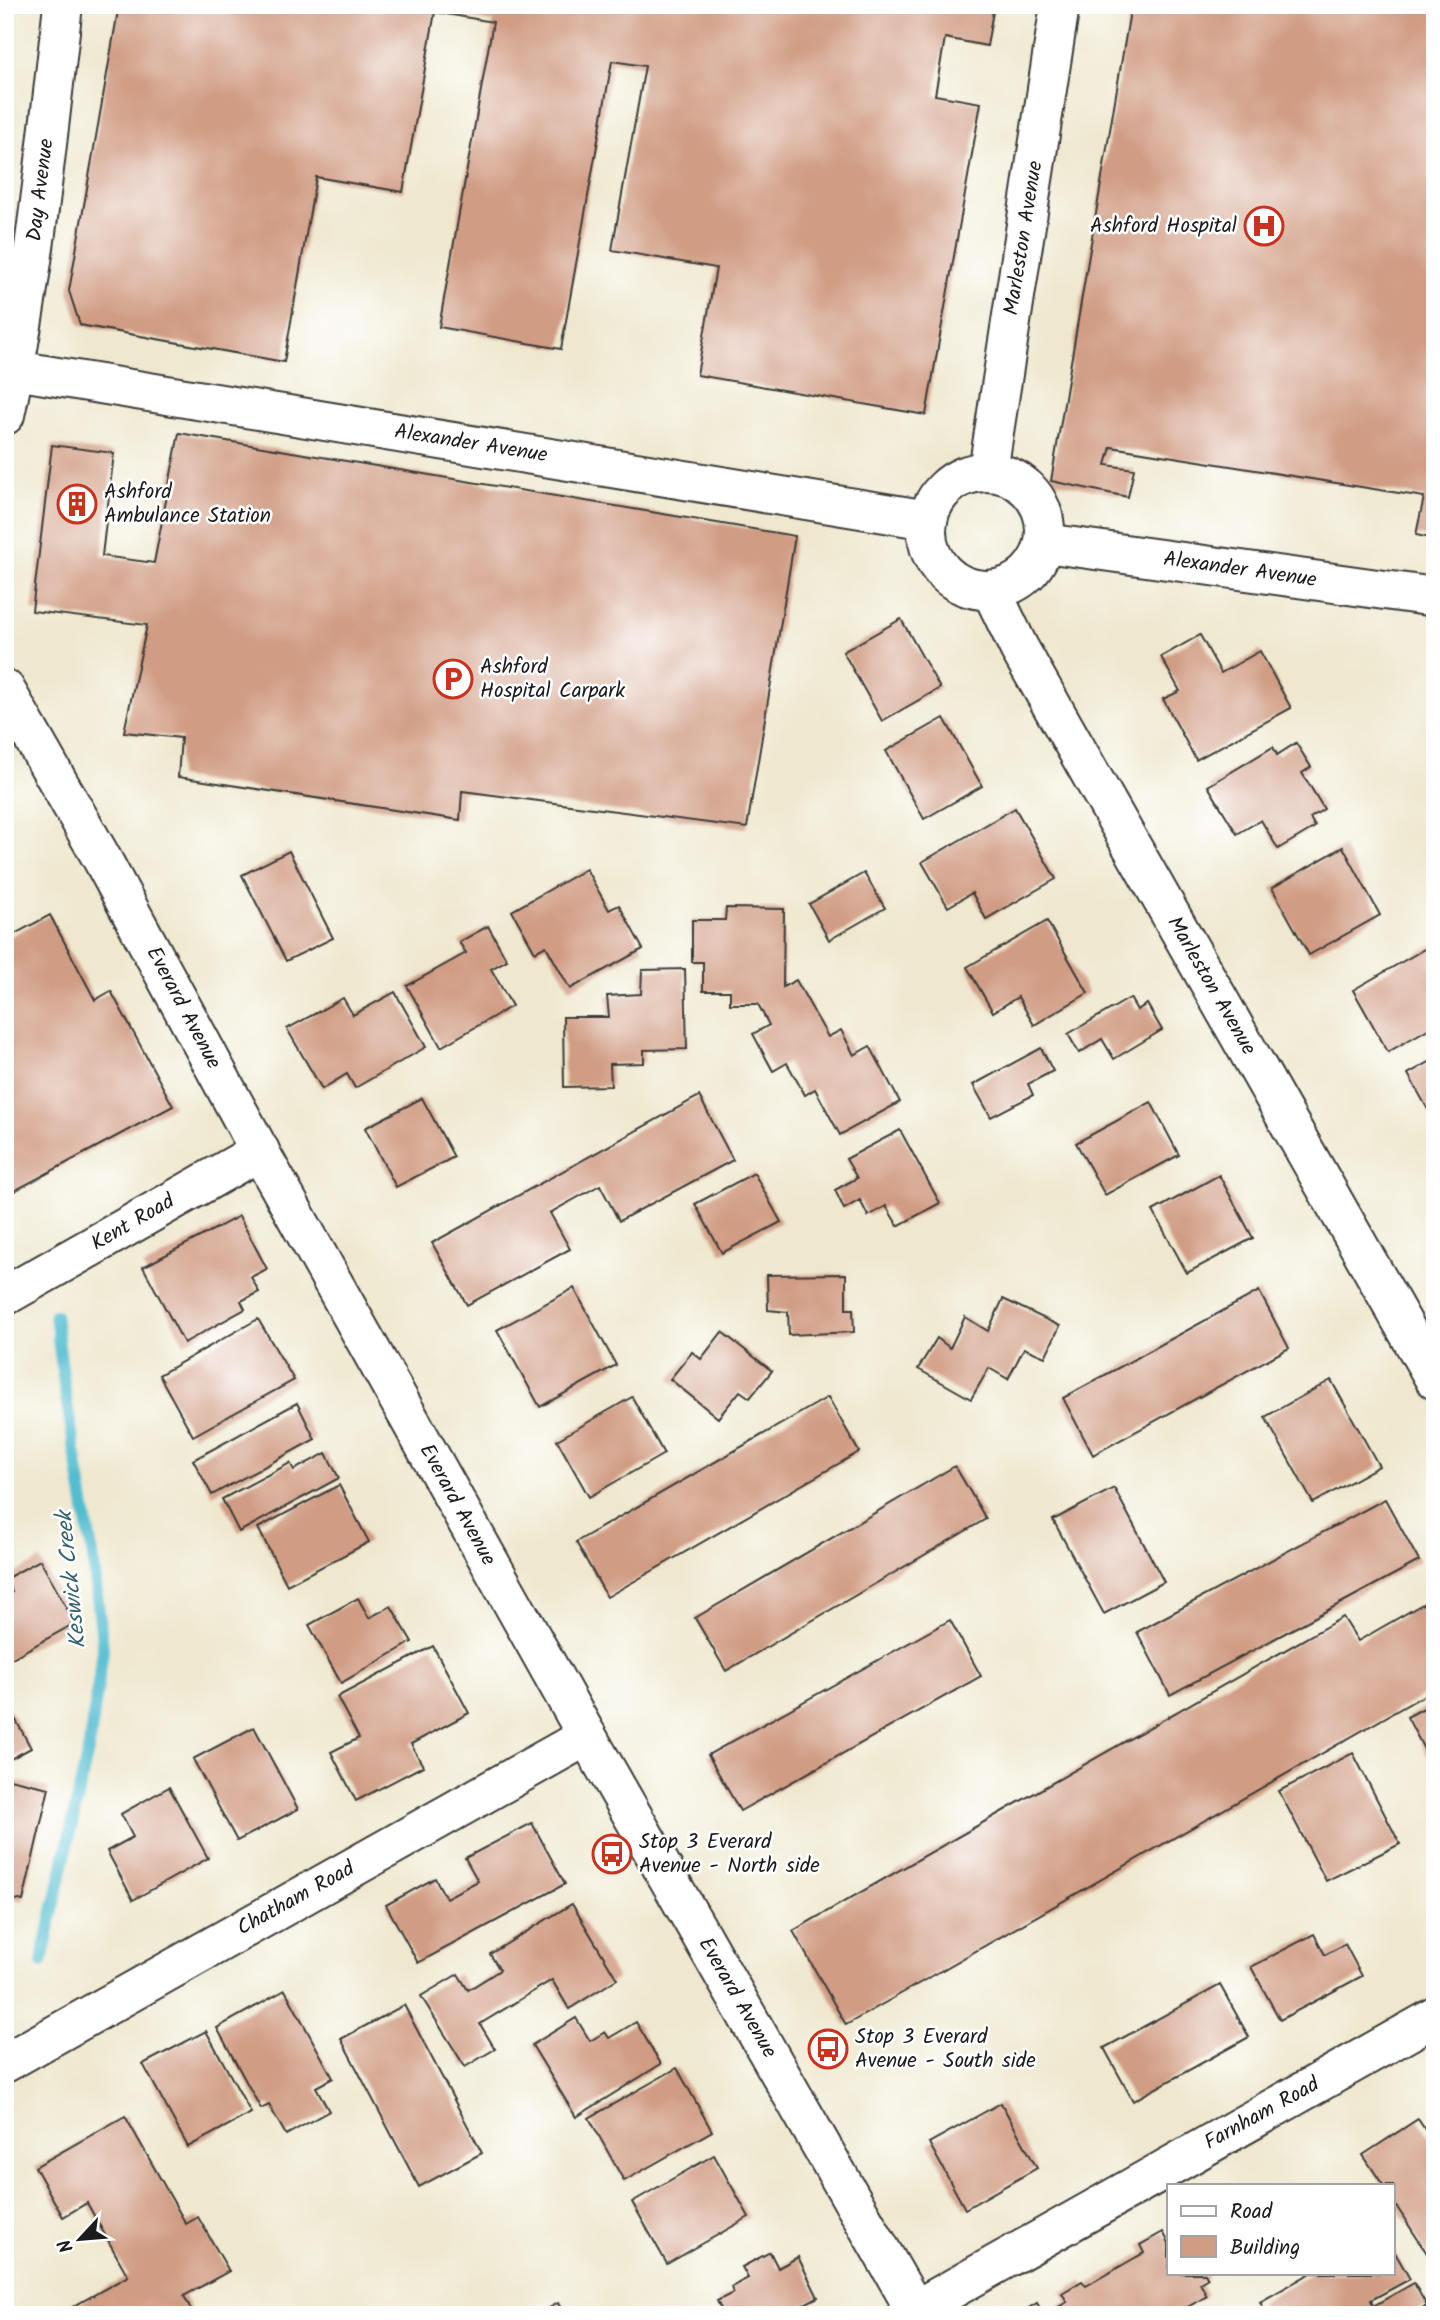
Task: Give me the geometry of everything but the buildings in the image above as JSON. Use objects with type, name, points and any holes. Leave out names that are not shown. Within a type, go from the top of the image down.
[{"type":"street","name":"Day Avenue","points":[[5,415],[15,370],[38,221],[63,5]]},
{"type":"street","name":"Marleston Avenue","points":[[988,471],[1060,5]]},
{"type":"street","name":"Alexander Avenue","points":[[15,370],[928,520]]},
{"type":"street","points":[[988,471],[1009,476],[1026,486],[1044,516],[1045,543],[1035,566],[1010,585],[991,590],[976,589],[957,583],[943,571],[930,550],[928,520],[943,489],[968,474],[988,471]]},
{"type":"street","name":"Alexander Avenue","points":[[1045,543],[1435,597]]},
{"type":"street","name":"Marleston Avenue","points":[[991,590],[1019,648],[1435,1380]]},
{"type":"street","name":"Everard Avenue","points":[[5,689],[101,857],[260,1151],[587,1736],[913,2313]]},
{"type":"street","name":"Kent Road","points":[[5,1296],[260,1151]]},
{"type":"street","name":"Chatham Road","points":[[5,2063],[587,1736]]},
{"type":"street","name":"Farnham Road","points":[[913,2313],[1435,2017]]},
{"type":"waterway","name":"Keswick Creek","points":[[42,1962],[89,1746],[103,1650],[93,1557],[55,1315]]},
{"type":"place","name":"Ashford Hospital","points":[[1264,226]]},
{"type":"place","name":"Ashford Ambulance Station","points":[[77,504]]},
{"type":"place","name":"Ashford Hospital Carpark","points":[[453,679]]},
{"type":"place","name":"Stop 3 Everard Avenue - North side","points":[[612,1854]]},
{"type":"place","name":"Stop 3 Everard Avenue - South side","points":[[828,2049]]}]
